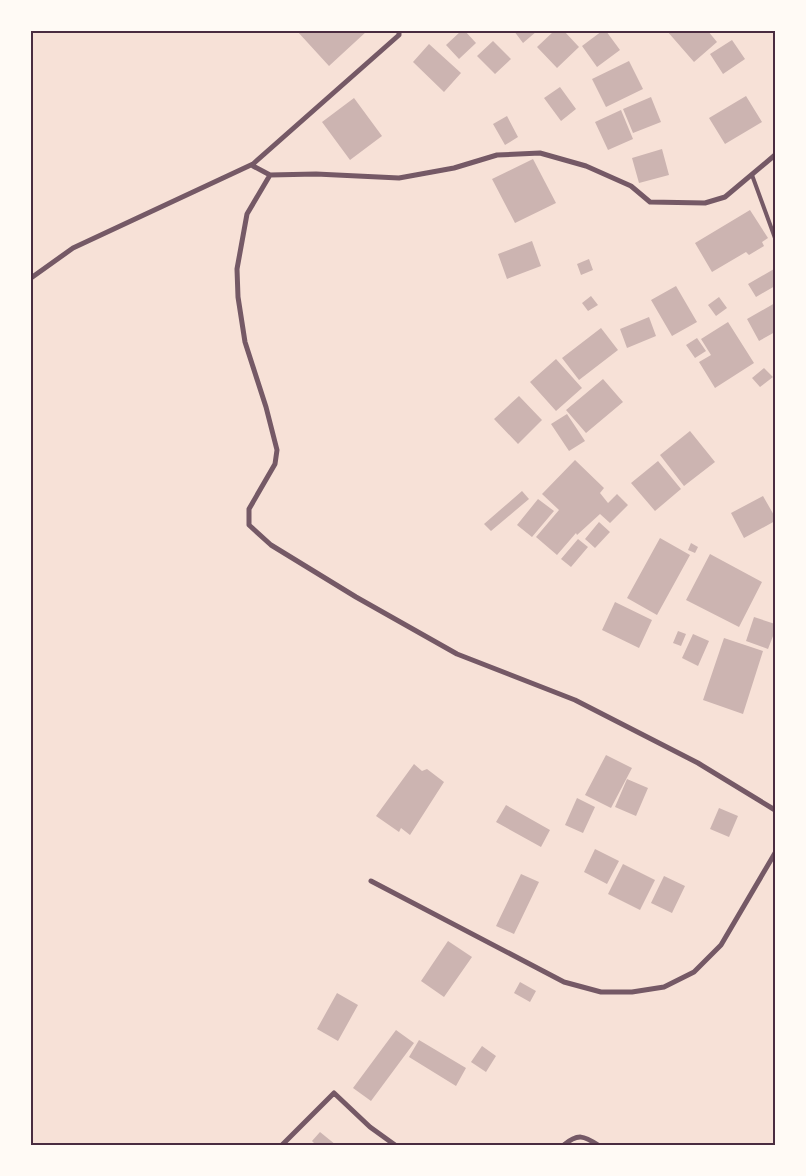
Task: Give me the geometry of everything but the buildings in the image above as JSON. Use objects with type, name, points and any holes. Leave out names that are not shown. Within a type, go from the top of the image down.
[{"type":"street","points":[[31,278],[73,248],[253,164],[399,35],[399,31]]},
{"type":"street","points":[[253,164],[253,166],[270,175],[316,174],[399,178],[454,168],[497,155],[540,153],[586,166],[631,186],[650,202],[705,203],[724,197],[775,155]]},
{"type":"street","points":[[270,175],[247,214],[237,269],[238,297],[245,342],[278,450],[275,464],[249,509],[249,525],[271,545],[356,597],[457,654],[575,700],[698,763],[775,810]]},
{"type":"street","points":[[372,881],[564,982],[601,992],[632,992],[664,987],[694,972],[722,945],[775,852]]},
{"type":"street","points":[[282,1145],[334,1093],[370,1127],[395,1145]]},
{"type":"street","points":[[564,1145],[571,1139],[586,1137],[598,1145]]},
{"type":"lane","points":[[752,175],[775,238]]}]
